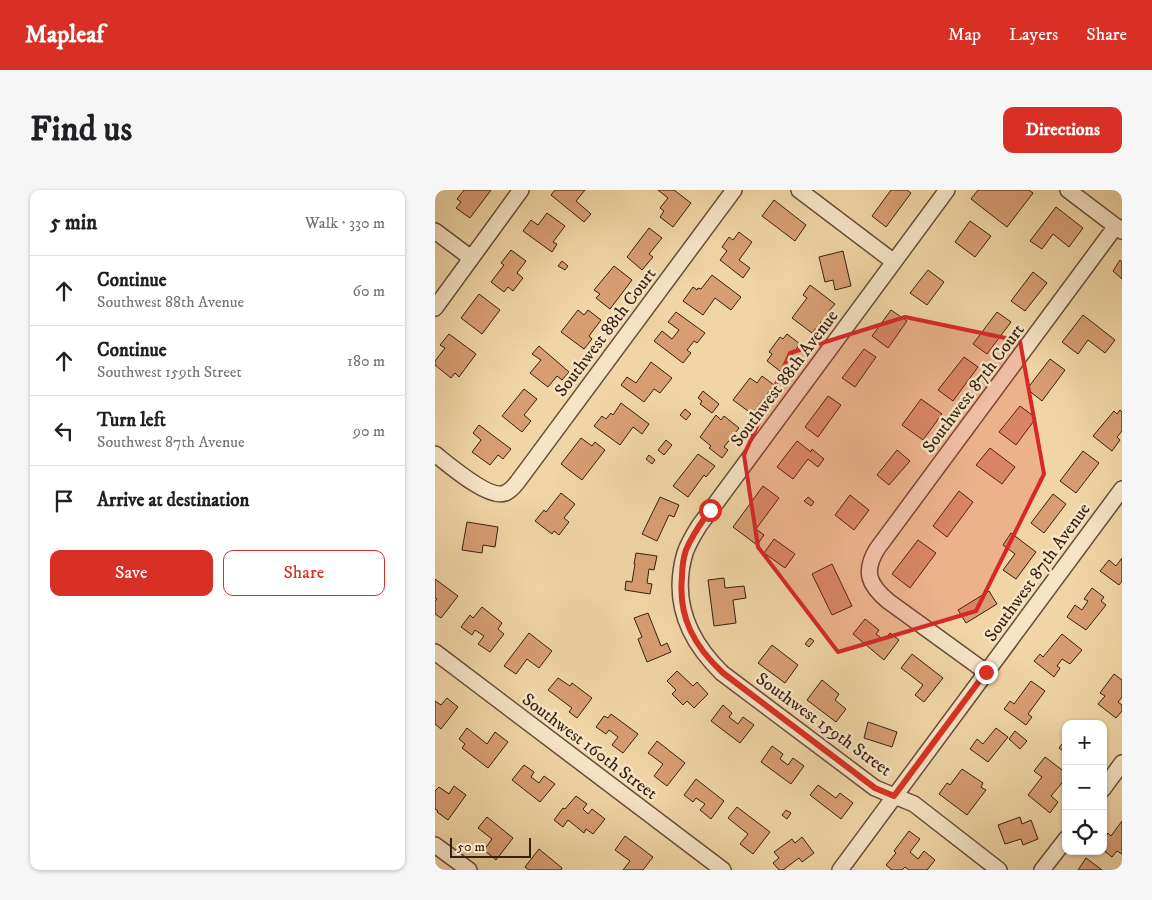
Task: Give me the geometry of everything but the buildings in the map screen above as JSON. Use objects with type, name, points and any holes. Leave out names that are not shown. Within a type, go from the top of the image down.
[{"type":"street","points":[[435,308],[521,190]]},
{"type":"street","name":"Southwest 88th Court","points":[[435,454],[477,486],[495,494],[504,494],[511,489],[734,190]]},
{"type":"street","points":[[799,190],[894,262]]},
{"type":"street","name":"Southwest 88th Avenue","points":[[682,601],[681,583],[685,552],[699,526],[947,190]]},
{"type":"street","points":[[1068,190],[1119,229]]},
{"type":"street","name":"Southwest 87th Court","points":[[986,672],[883,597],[873,585],[869,576],[869,564],[877,549],[1119,229]]},
{"type":"street","points":[[435,231],[471,258]]},
{"type":"street","name":"Southwest 87th Avenue","points":[[840,870],[1122,488]]},
{"type":"street","name":"Southwest 159th Street","points":[[682,601],[687,624],[694,639],[702,651],[723,673],[875,788],[914,804],[999,870]]},
{"type":"street","name":"Southwest 160th Street","points":[[435,652],[723,870]]},
{"type":"street","points":[[1107,784],[1122,763]]},
{"type":"street","points":[[435,844],[469,870]]},
{"type":"street","points":[[1042,870],[1062,844]]},
{"type":"highlighted area","points":[[905,317],[1020,341],[1044,474],[976,611],[838,652],[758,547],[744,455],[790,353]]},
{"type":"route","points":[[710,510],[691,539],[685,552],[682,566],[683,612],[694,639],[712,663],[723,673],[875,788],[894,796],[986,672]]}]
